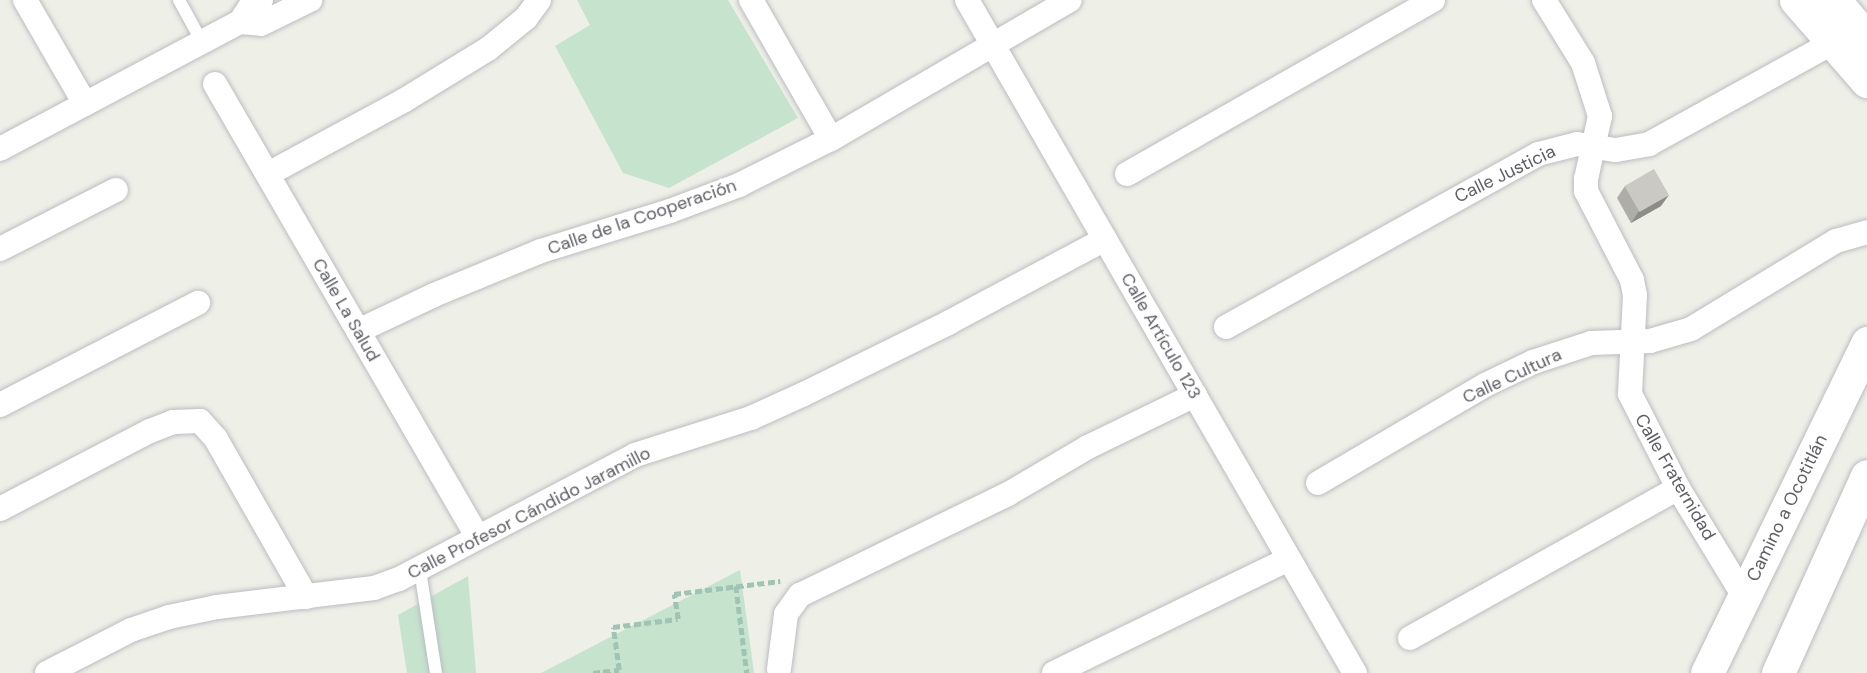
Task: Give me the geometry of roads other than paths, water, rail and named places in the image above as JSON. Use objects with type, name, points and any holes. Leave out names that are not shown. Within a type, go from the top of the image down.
[{"type":"main road","points":[[1796,0],[1867,81]]},
{"type":"main road","points":[[1834,0],[1867,39]]},
{"type":"main road","name":"Camino a Ocotitlán","points":[[1707,673],[1867,343]]},
{"type":"main road","points":[[1778,673],[1867,476]]},
{"type":"street","points":[[25,0],[85,104]]},
{"type":"street","points":[[0,149],[240,22],[250,7],[261,0]]},
{"type":"street","points":[[240,22],[261,24],[310,0]]},
{"type":"street","points":[[268,174],[403,101],[488,49],[526,18],[539,0]]},
{"type":"street","points":[[751,0],[831,139]]},
{"type":"street","name":"Calle Artículo 123","points":[[967,0],[1355,673]]},
{"type":"street","name":"Calle de la Cooperación","points":[[358,331],[541,251],[670,211],[739,185],[831,139],[1070,0]]},
{"type":"street","points":[[1127,174],[1433,0]]},
{"type":"street","name":"Calle Fraternidad","points":[[1544,0],[1583,63],[1600,116],[1586,179],[1586,191],[1632,280],[1636,306],[1630,342],[1630,394],[1678,488],[1744,596]]},
{"type":"street","name":"Calle Justicia","points":[[1226,327],[1538,154],[1558,146],[1577,144],[1616,150],[1649,144],[1832,43]]},
{"type":"street","name":"Calle La Salud","points":[[215,84],[477,536]]},
{"type":"street","points":[[0,249],[116,190]]},
{"type":"street","name":"Calle Cultura","points":[[1318,483],[1485,386],[1533,362],[1591,343],[1665,338],[1691,329],[1836,242],[1867,232]]},
{"type":"street","name":"Calle Profesor Cándido Jaramillo","points":[[47,673],[131,630],[169,617],[217,607],[374,588],[420,570],[477,536],[635,455],[751,418],[804,394],[948,323],[1105,239]]},
{"type":"street","points":[[0,405],[198,303]]},
{"type":"street","points":[[779,669],[786,614],[800,595],[1008,494],[1088,447],[1195,395]]},
{"type":"street","points":[[0,509],[150,431],[173,422],[195,420],[205,424],[216,439],[306,597]]},
{"type":"street","points":[[1410,638],[1678,488]]},
{"type":"street","points":[[1054,673],[1289,559]]},
{"type":"lane","points":[[178,0],[202,42]]},
{"type":"lane","points":[[420,570],[436,673]]}]
